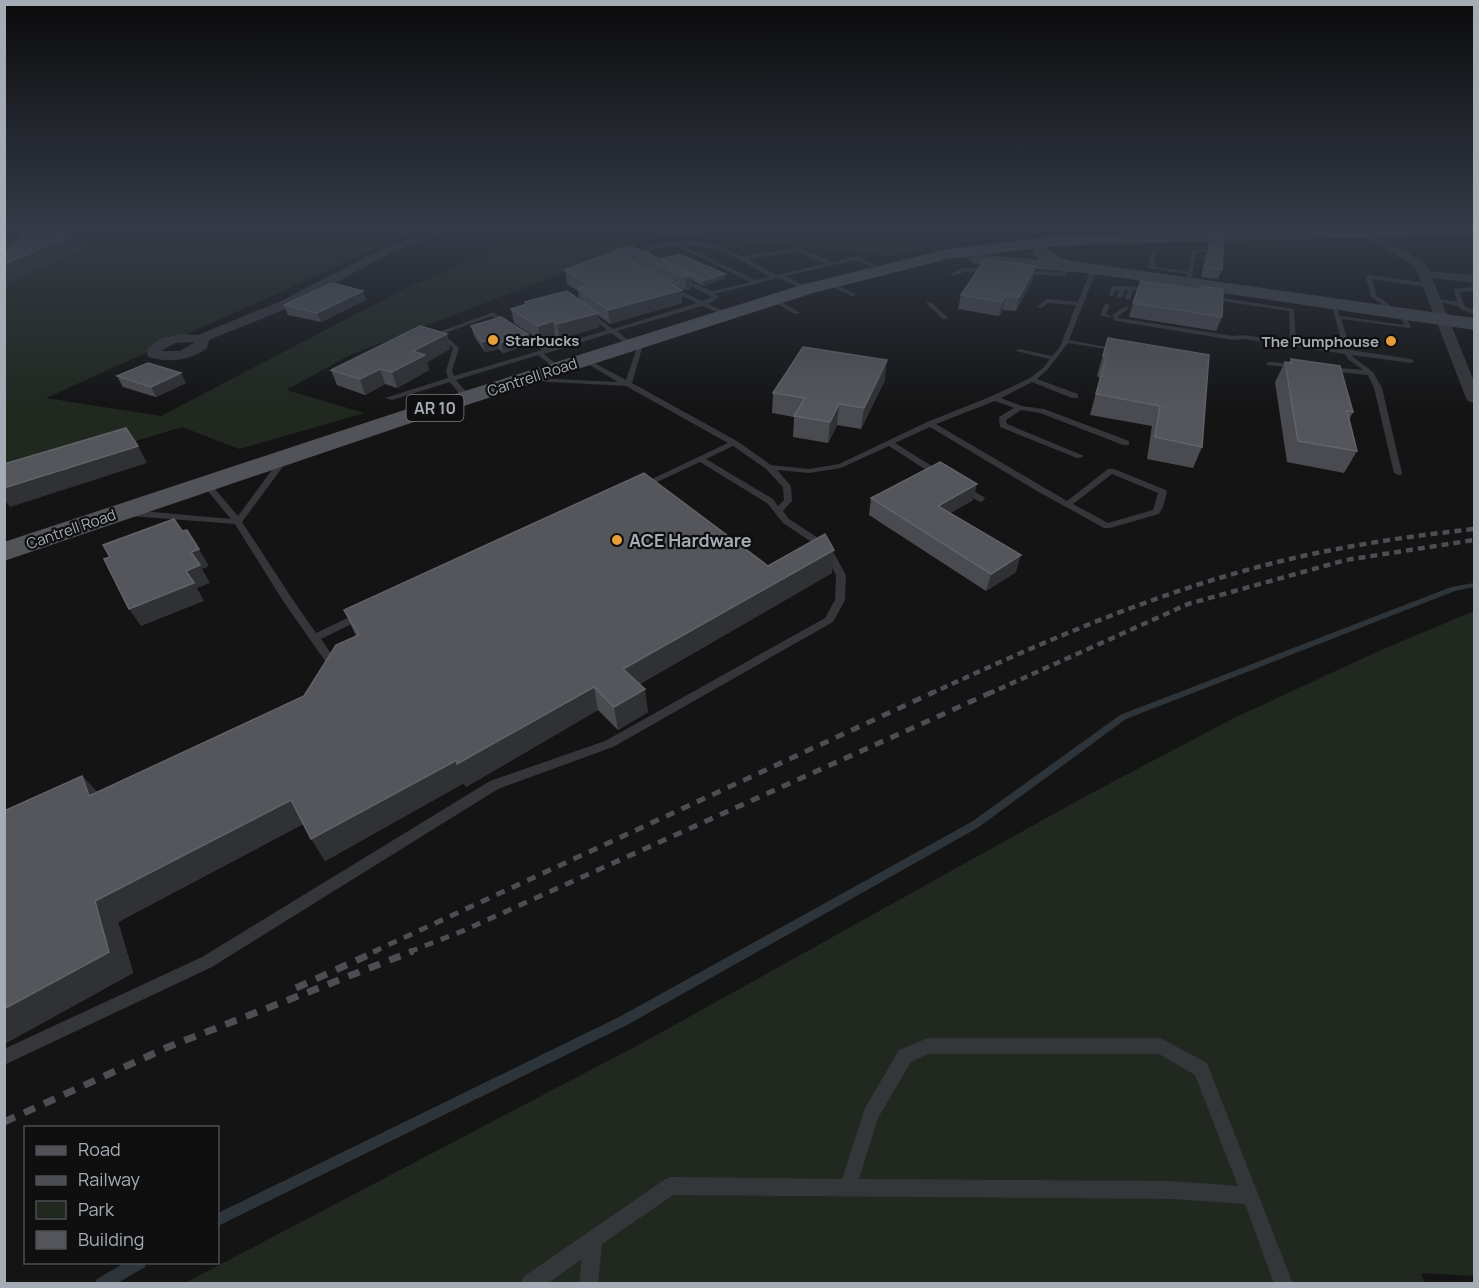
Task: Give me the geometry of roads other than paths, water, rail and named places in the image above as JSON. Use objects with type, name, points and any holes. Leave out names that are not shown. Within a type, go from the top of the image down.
[{"type":"main road","name":"Cantrell Road","points":[[4,552],[205,483],[528,378],[549,358],[585,360],[814,287]]},
{"type":"street","points":[[200,339],[286,304],[318,287]]},
{"type":"street","points":[[1231,287],[1335,310],[1395,312],[1474,324]]},
{"type":"street","points":[[1430,287],[1474,398]]},
{"type":"lane","points":[[667,287],[728,315]]},
{"type":"lane","points":[[389,398],[452,380],[549,358],[612,331],[715,299],[716,296],[699,287]]},
{"type":"lane","points":[[711,293],[732,287]]},
{"type":"lane","points":[[802,287],[807,289]]},
{"type":"lane","points":[[837,287],[853,295]]},
{"type":"lane","points":[[769,467],[809,471],[841,466],[1032,380],[1045,369],[1066,341],[1087,287]]},
{"type":"lane","points":[[1111,295],[1114,288],[1148,287]]},
{"type":"lane","points":[[1372,287],[1374,297],[1386,304],[1408,327],[1335,310],[1347,351],[1357,364],[1371,373],[1378,388],[1398,473]]},
{"type":"lane","points":[[1463,287],[1456,290],[1460,304],[1462,308],[1474,312]]},
{"type":"lane","points":[[1120,297],[1123,288]]},
{"type":"lane","points":[[1128,298],[1131,288]]},
{"type":"lane","points":[[1204,297],[1292,310],[1293,344]]},
{"type":"lane","points":[[774,300],[797,313]]},
{"type":"lane","points":[[1434,300],[1460,304]]},
{"type":"lane","points":[[1040,307],[1047,301],[1080,304]]},
{"type":"lane","points":[[929,303],[945,318]]},
{"type":"lane","points":[[577,305],[612,331],[636,344],[628,384]]},
{"type":"lane","points":[[1107,305],[1103,315],[1112,318],[1233,338],[1244,337],[1411,362]]},
{"type":"lane","points":[[1112,318],[1109,313],[1116,306]]},
{"type":"lane","points":[[1112,318],[1126,308]]},
{"type":"lane","points":[[467,398],[452,380],[449,371],[456,348],[439,333],[493,314],[549,358]]},
{"type":"lane","points":[[1066,341],[1110,349]]},
{"type":"lane","points":[[1019,351],[1054,358]]},
{"type":"lane","points":[[585,360],[734,443],[769,467],[787,486],[788,501],[778,511]]},
{"type":"lane","points":[[1269,364],[1303,367]]},
{"type":"lane","points":[[1326,369],[1371,373]]},
{"type":"lane","points":[[528,378],[628,384]]},
{"type":"lane","points":[[1032,380],[1075,396]]},
{"type":"lane","points":[[995,398],[1020,408],[1041,411],[1126,444]]},
{"type":"lane","points":[[962,400],[975,407]]},
{"type":"lane","points":[[1020,408],[1002,419],[1003,425],[1080,456]]},
{"type":"lane","points":[[930,424],[1067,506],[1107,526],[1156,512],[1163,492],[1111,471],[1067,506]]},
{"type":"lane","points":[[631,491],[734,443]]},
{"type":"lane","points":[[889,443],[945,477]]},
{"type":"lane","points":[[238,522],[286,458]]},
{"type":"lane","points":[[4,1057],[207,962],[494,785],[609,744],[829,620],[840,600],[841,576],[826,547],[786,521],[770,501],[701,459]]},
{"type":"lane","points":[[205,483],[238,522],[336,668],[330,677]]},
{"type":"lane","points":[[954,483],[981,499]]},
{"type":"lane","points":[[122,512],[238,522]]},
{"type":"lane","points":[[314,638],[368,613]]},
{"type":"lane","points":[[848,1187],[871,1114],[905,1056],[928,1046],[1160,1046],[1201,1069],[1284,1284]]},
{"type":"lane","points":[[530,1284],[670,1186],[1172,1190],[1251,1196]]},
{"type":"lane","points":[[588,1284],[594,1239]]},
{"type":"waterway","points":[[219,1220],[625,1020],[976,824],[1123,717],[1453,589],[1474,585]]},
{"type":"waterway","points":[[102,1284],[137,1264]]},
{"type":"railway","points":[[930,694],[1091,623],[1216,579],[1285,560],[1338,549],[1474,529]]},
{"type":"railway","points":[[988,694],[1188,604],[1346,560],[1474,540]]},
{"type":"railway","points":[[373,952],[934,692]]},
{"type":"railway","points":[[409,952],[465,930],[992,692]]},
{"type":"railway","points":[[296,988],[377,951]]},
{"type":"railway","points":[[4,1122],[168,1047],[413,951]]},
{"type":"place","name":"Starbucks","points":[[493,340]]},
{"type":"place","name":"The Pumphouse","points":[[1391,341]]},
{"type":"place","name":"ACE Hardware","points":[[617,540]]}]
